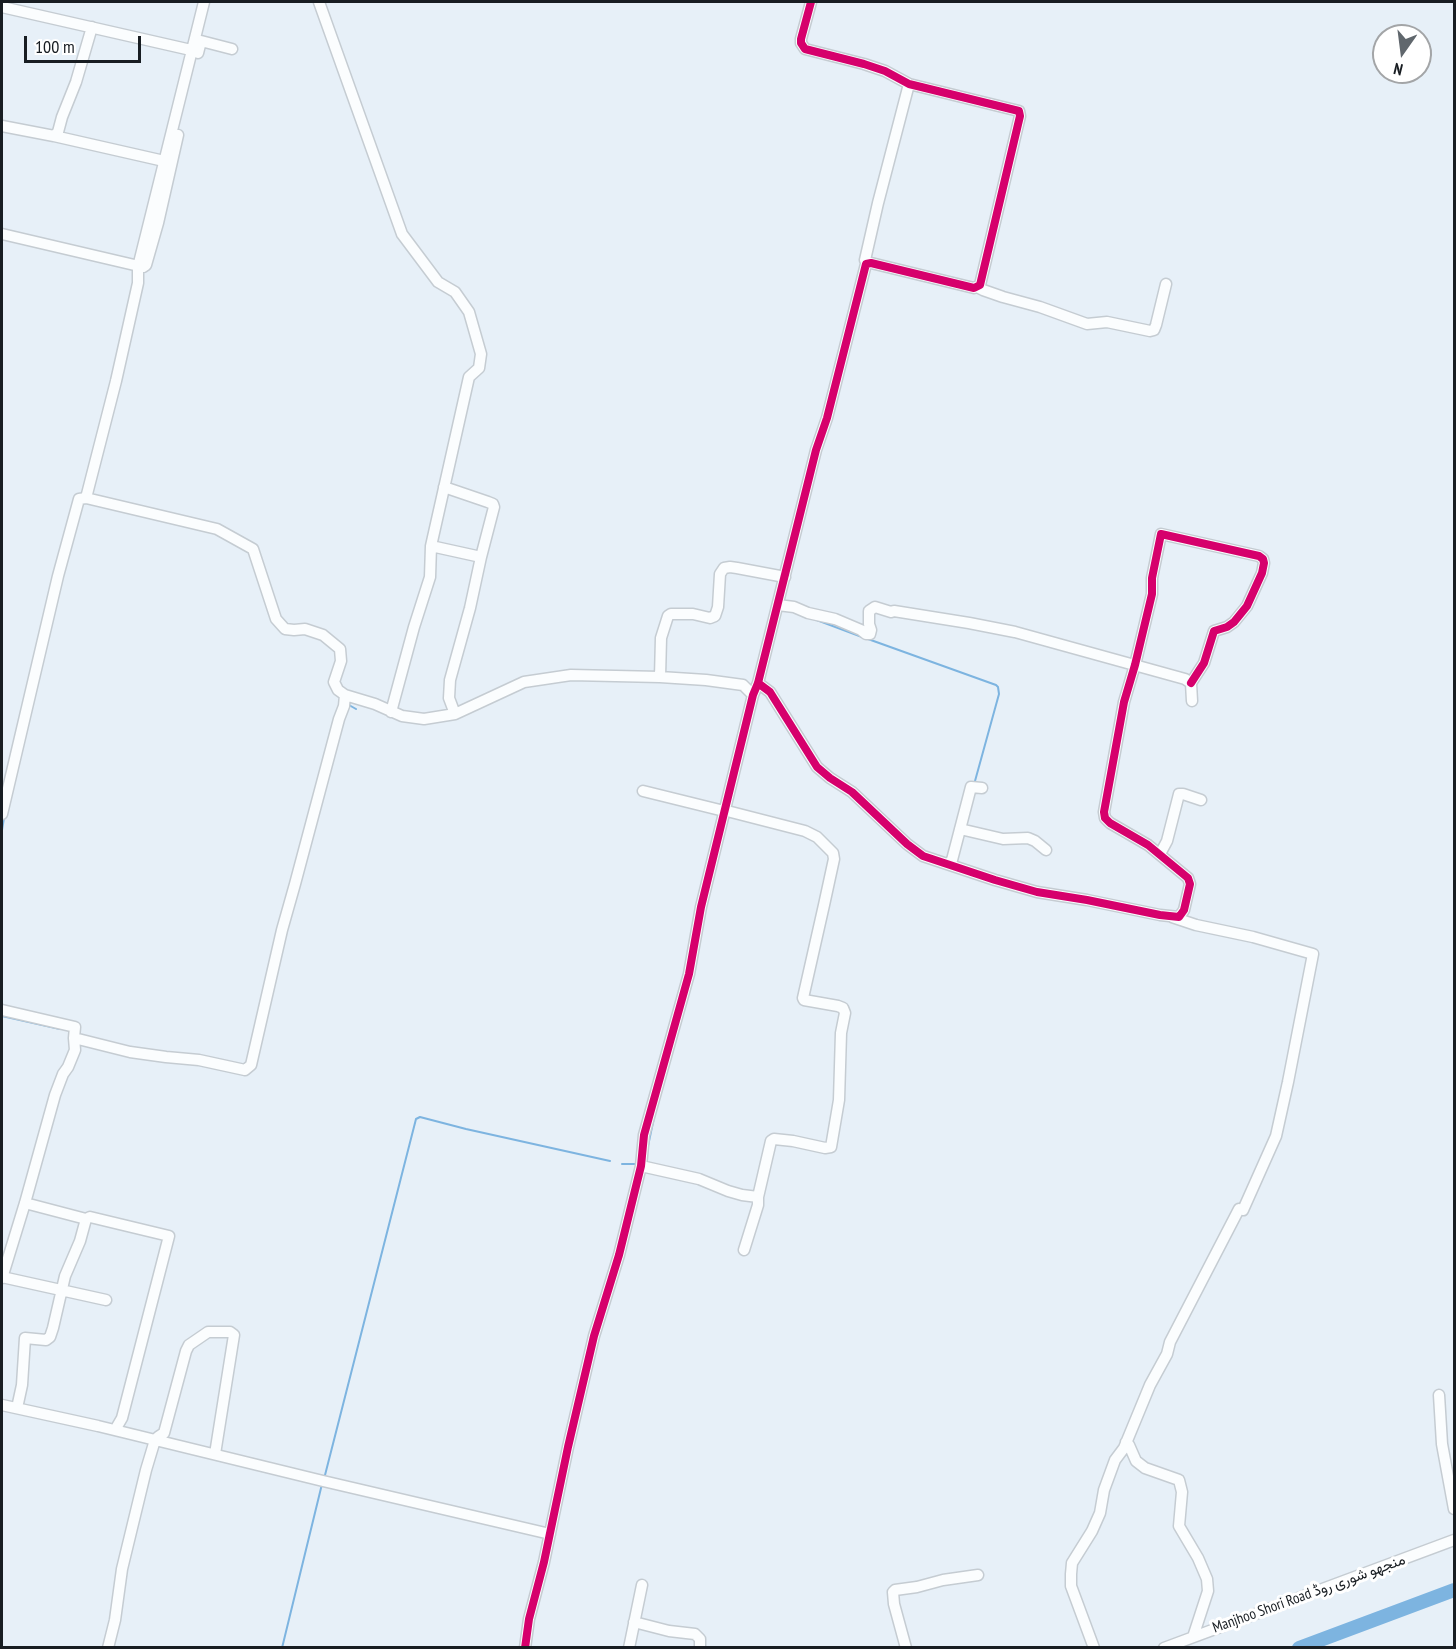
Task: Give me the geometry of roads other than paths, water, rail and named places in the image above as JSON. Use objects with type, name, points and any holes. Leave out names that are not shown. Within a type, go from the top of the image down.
[{"type":"street","points":[[2,814],[58,576],[116,381],[138,283],[138,267],[204,2]]},
{"type":"street","points":[[319,2],[402,234],[438,282],[455,292],[469,312],[481,354],[479,368],[469,377],[431,546],[430,577],[391,712]]},
{"type":"street","points":[[811,2],[801,39],[805,49],[875,68],[909,84],[1019,111],[1020,116],[980,285],[974,288],[868,264],[865,260],[909,84]]},
{"type":"street","points":[[2,6],[191,50]]},
{"type":"street","points":[[54,135],[58,132],[76,82],[92,27]]},
{"type":"street","points":[[2,234],[138,267],[146,265],[201,40],[232,49]]},
{"type":"street","points":[[2,126],[54,135],[164,161]]},
{"type":"street","points":[[525,1647],[529,1619],[594,1336],[619,1255],[641,1166],[644,1135],[689,974],[701,907],[728,811],[753,695],[758,683],[816,450],[827,418],[866,264],[868,264]]},
{"type":"street","points":[[977,286],[983,290],[1087,324],[1107,322],[1150,331],[1154,330],[1156,325],[1166,284]]},
{"type":"street","points":[[444,487],[493,504],[494,507],[450,680],[449,698],[455,714]]},
{"type":"street","points":[[82,498],[217,529],[254,549],[276,619],[285,629],[304,629],[323,635],[340,649],[341,661],[334,682],[338,690],[345,695],[375,704],[402,716],[424,719],[455,714],[524,682],[571,675],[706,680],[743,686],[753,695]]},
{"type":"street","points":[[1171,917],[1179,917],[1184,910],[1190,884],[1188,878],[1160,854],[1110,823],[1105,818],[1104,812],[1124,702],[1152,594],[1152,578],[1161,534],[1259,556],[1264,563],[1248,606],[1234,622],[1214,631],[1204,663],[1191,683],[1191,701]]},
{"type":"street","points":[[431,546],[481,557]]},
{"type":"street","points":[[660,677],[661,638],[668,616],[693,614],[710,618],[715,616],[718,607],[720,574],[724,568],[737,568],[784,577]]},
{"type":"street","points":[[778,605],[794,607],[808,613],[835,619],[866,634],[870,634],[871,630],[868,624],[869,611],[875,607],[891,612],[958,621],[1015,632],[1185,679],[1191,683]]},
{"type":"street","points":[[758,683],[770,692],[817,767],[852,792],[922,856],[1037,892],[1171,917],[1313,954],[1276,1136],[1243,1210],[1239,1209],[1170,1342],[1167,1354],[1150,1384],[1123,1450],[1115,1460],[1106,1483],[1100,1513],[1092,1531],[1072,1563],[1071,1586],[1094,1647]]},
{"type":"street","points":[[74,1038],[166,1058],[199,1060],[245,1070],[251,1065],[282,930],[344,706],[345,695]]},
{"type":"street","points":[[948,864],[952,860],[971,787],[982,788]]},
{"type":"street","points":[[644,790],[805,831],[817,837],[833,853],[834,859],[803,998],[838,1006],[843,1008],[845,1013],[841,1033],[839,1100],[831,1147],[825,1148],[774,1139],[771,1142],[758,1204],[744,1250]]},
{"type":"street","points":[[1160,854],[1167,841],[1179,794],[1201,800]]},
{"type":"street","points":[[960,830],[1003,839],[1028,838],[1035,840],[1046,850]]},
{"type":"street","points":[[2,1010],[75,1027],[75,1050],[55,1095],[26,1203],[2,1277],[106,1300]]},
{"type":"street","points":[[641,1166],[699,1179],[729,1191],[758,1197]]},
{"type":"street","points":[[26,1203],[86,1219],[90,1217],[169,1236],[122,1418],[115,1430]]},
{"type":"street","points":[[17,1408],[22,1385],[25,1338],[46,1340],[50,1337],[70,1262],[86,1219]]},
{"type":"street","points":[[108,1647],[115,1620],[122,1569],[146,1470],[155,1440],[164,1433],[186,1351],[189,1345],[208,1332],[230,1332],[234,1335],[214,1454]]},
{"type":"street","points":[[1439,1395],[1442,1444],[1455,1509]]},
{"type":"street","points":[[2,1405],[550,1534]]},
{"type":"street","points":[[1126,1442],[1136,1461],[1145,1468],[1179,1480],[1182,1492],[1179,1526],[1198,1558],[1207,1579],[1208,1591],[1192,1637]]},
{"type":"street","name":"Manjhoo Shori Road منجھو شوری روڈ","points":[[1164,1647],[1455,1540]]},
{"type":"street","points":[[906,1647],[893,1592],[943,1580],[978,1575]]},
{"type":"street","points":[[629,1647],[642,1584]]},
{"type":"street","points":[[634,1622],[669,1631],[695,1634],[700,1639],[700,1647]]},
{"type":"waterway","points":[[814,619],[862,637]]},
{"type":"waterway","points":[[868,639],[998,687],[999,694],[975,781]]},
{"type":"waterway","points":[[349,705],[356,709]]},
{"type":"waterway","points":[[2,830],[4,818]]},
{"type":"waterway","points":[[2,1016],[60,1029]]},
{"type":"waterway","points":[[648,1146],[655,1113]]},
{"type":"waterway","points":[[324,1479],[416,1119],[420,1117],[610,1161]]},
{"type":"waterway","points":[[622,1164],[637,1164]]},
{"type":"waterway","points":[[282,1648],[322,1484]]},
{"type":"waterway","points":[[1299,1648],[1454,1590]]}]
